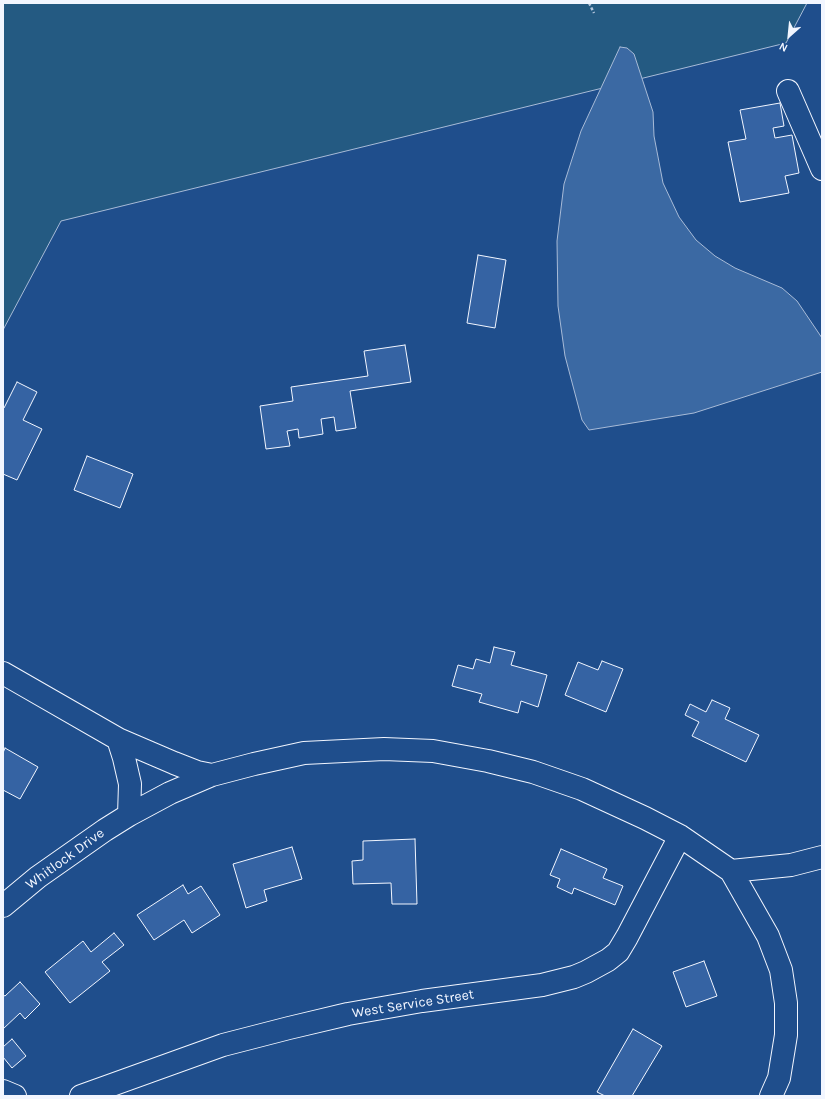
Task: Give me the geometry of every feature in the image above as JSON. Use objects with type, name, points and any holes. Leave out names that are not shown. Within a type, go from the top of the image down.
[{"type":"street","points":[[788,91],[822,169]]},
{"type":"street","points":[[3,673],[118,739],[174,763],[212,776]]},
{"type":"street","points":[[118,739],[130,784],[129,815]]},
{"type":"street","name":"Whitlock Drive","points":[[3,906],[38,877],[129,815],[170,794],[212,776],[254,764],[304,753],[384,749],[433,751],[488,761],[533,772],[582,789],[680,836],[731,871]]},
{"type":"street","name":"West Service Street","points":[[81,1096],[223,1045],[289,1028],[356,1013],[422,1001],[542,985],[574,977],[586,972],[608,960],[618,952],[680,836]]},
{"type":"street","points":[[771,1096],[779,1078],[786,1035],[786,1003],[781,970],[768,936],[731,871],[791,865],[822,857]]},
{"type":"street","points":[[3,1091],[15,1096]]},
{"type":"path","points":[[589,3],[594,13]]},
{"type":"shaded area","points":[[3,3],[807,3],[786,43],[61,221],[3,330]]},
{"type":"shaded area","points":[[620,47],[627,48],[634,54],[653,112],[654,136],[663,183],[679,217],[696,240],[715,256],[735,268],[782,288],[797,301],[822,338],[822,372],[694,413],[589,430],[582,420],[565,356],[558,306],[557,241],[564,184],[581,131]]},
{"type":"building","points":[[780,103],[784,126],[773,128],[775,138],[792,135],[799,173],[785,176],[789,193],[740,202],[728,142],[746,139],[740,110]]},
{"type":"building","points":[[478,255],[506,260],[495,328],[467,323]]},
{"type":"building","points":[[405,345],[411,382],[350,391],[356,428],[336,431],[334,417],[321,419],[323,434],[299,438],[298,429],[287,431],[290,446],[266,449],[260,406],[293,401],[291,387],[368,376],[364,351]]},
{"type":"building","points":[[17,382],[37,392],[23,420],[42,429],[17,480],[3,474],[3,408]]},
{"type":"building","points":[[87,456],[133,474],[120,508],[74,490]]},
{"type":"building","points":[[494,647],[515,652],[511,665],[547,675],[538,707],[521,701],[518,713],[479,702],[482,694],[452,686],[458,665],[473,669],[476,659],[490,663]]},
{"type":"building","points":[[602,661],[623,669],[606,712],[565,695],[578,662],[598,670]]},
{"type":"building","points":[[712,700],[730,708],[725,719],[759,735],[746,762],[692,736],[699,722],[685,715],[690,704],[706,712]]},
{"type":"building","points":[[5,748],[38,767],[20,799],[3,790],[3,753]]},
{"type":"building","points":[[415,839],[417,904],[392,904],[391,883],[353,884],[352,861],[363,860],[363,841]]},
{"type":"building","points":[[292,847],[302,879],[264,890],[267,901],[246,908],[233,864]]},
{"type":"building","points":[[561,849],[607,869],[603,878],[623,886],[615,905],[574,888],[572,894],[557,887],[560,879],[550,875]]},
{"type":"building","points":[[183,885],[188,894],[201,886],[220,915],[192,933],[184,920],[154,940],[137,915]]},
{"type":"building","points":[[114,933],[124,945],[102,962],[110,971],[70,1003],[45,972],[83,941],[91,952]]},
{"type":"building","points":[[704,961],[717,996],[686,1007],[673,972]]},
{"type":"building","points":[[20,982],[40,1004],[25,1019],[20,1013],[3,1029],[3,995],[5,996]]},
{"type":"building","points":[[633,1029],[662,1046],[632,1096],[605,1096],[597,1092]]},
{"type":"building","points":[[12,1039],[26,1056],[12,1068],[3,1057],[3,1047]]}]
